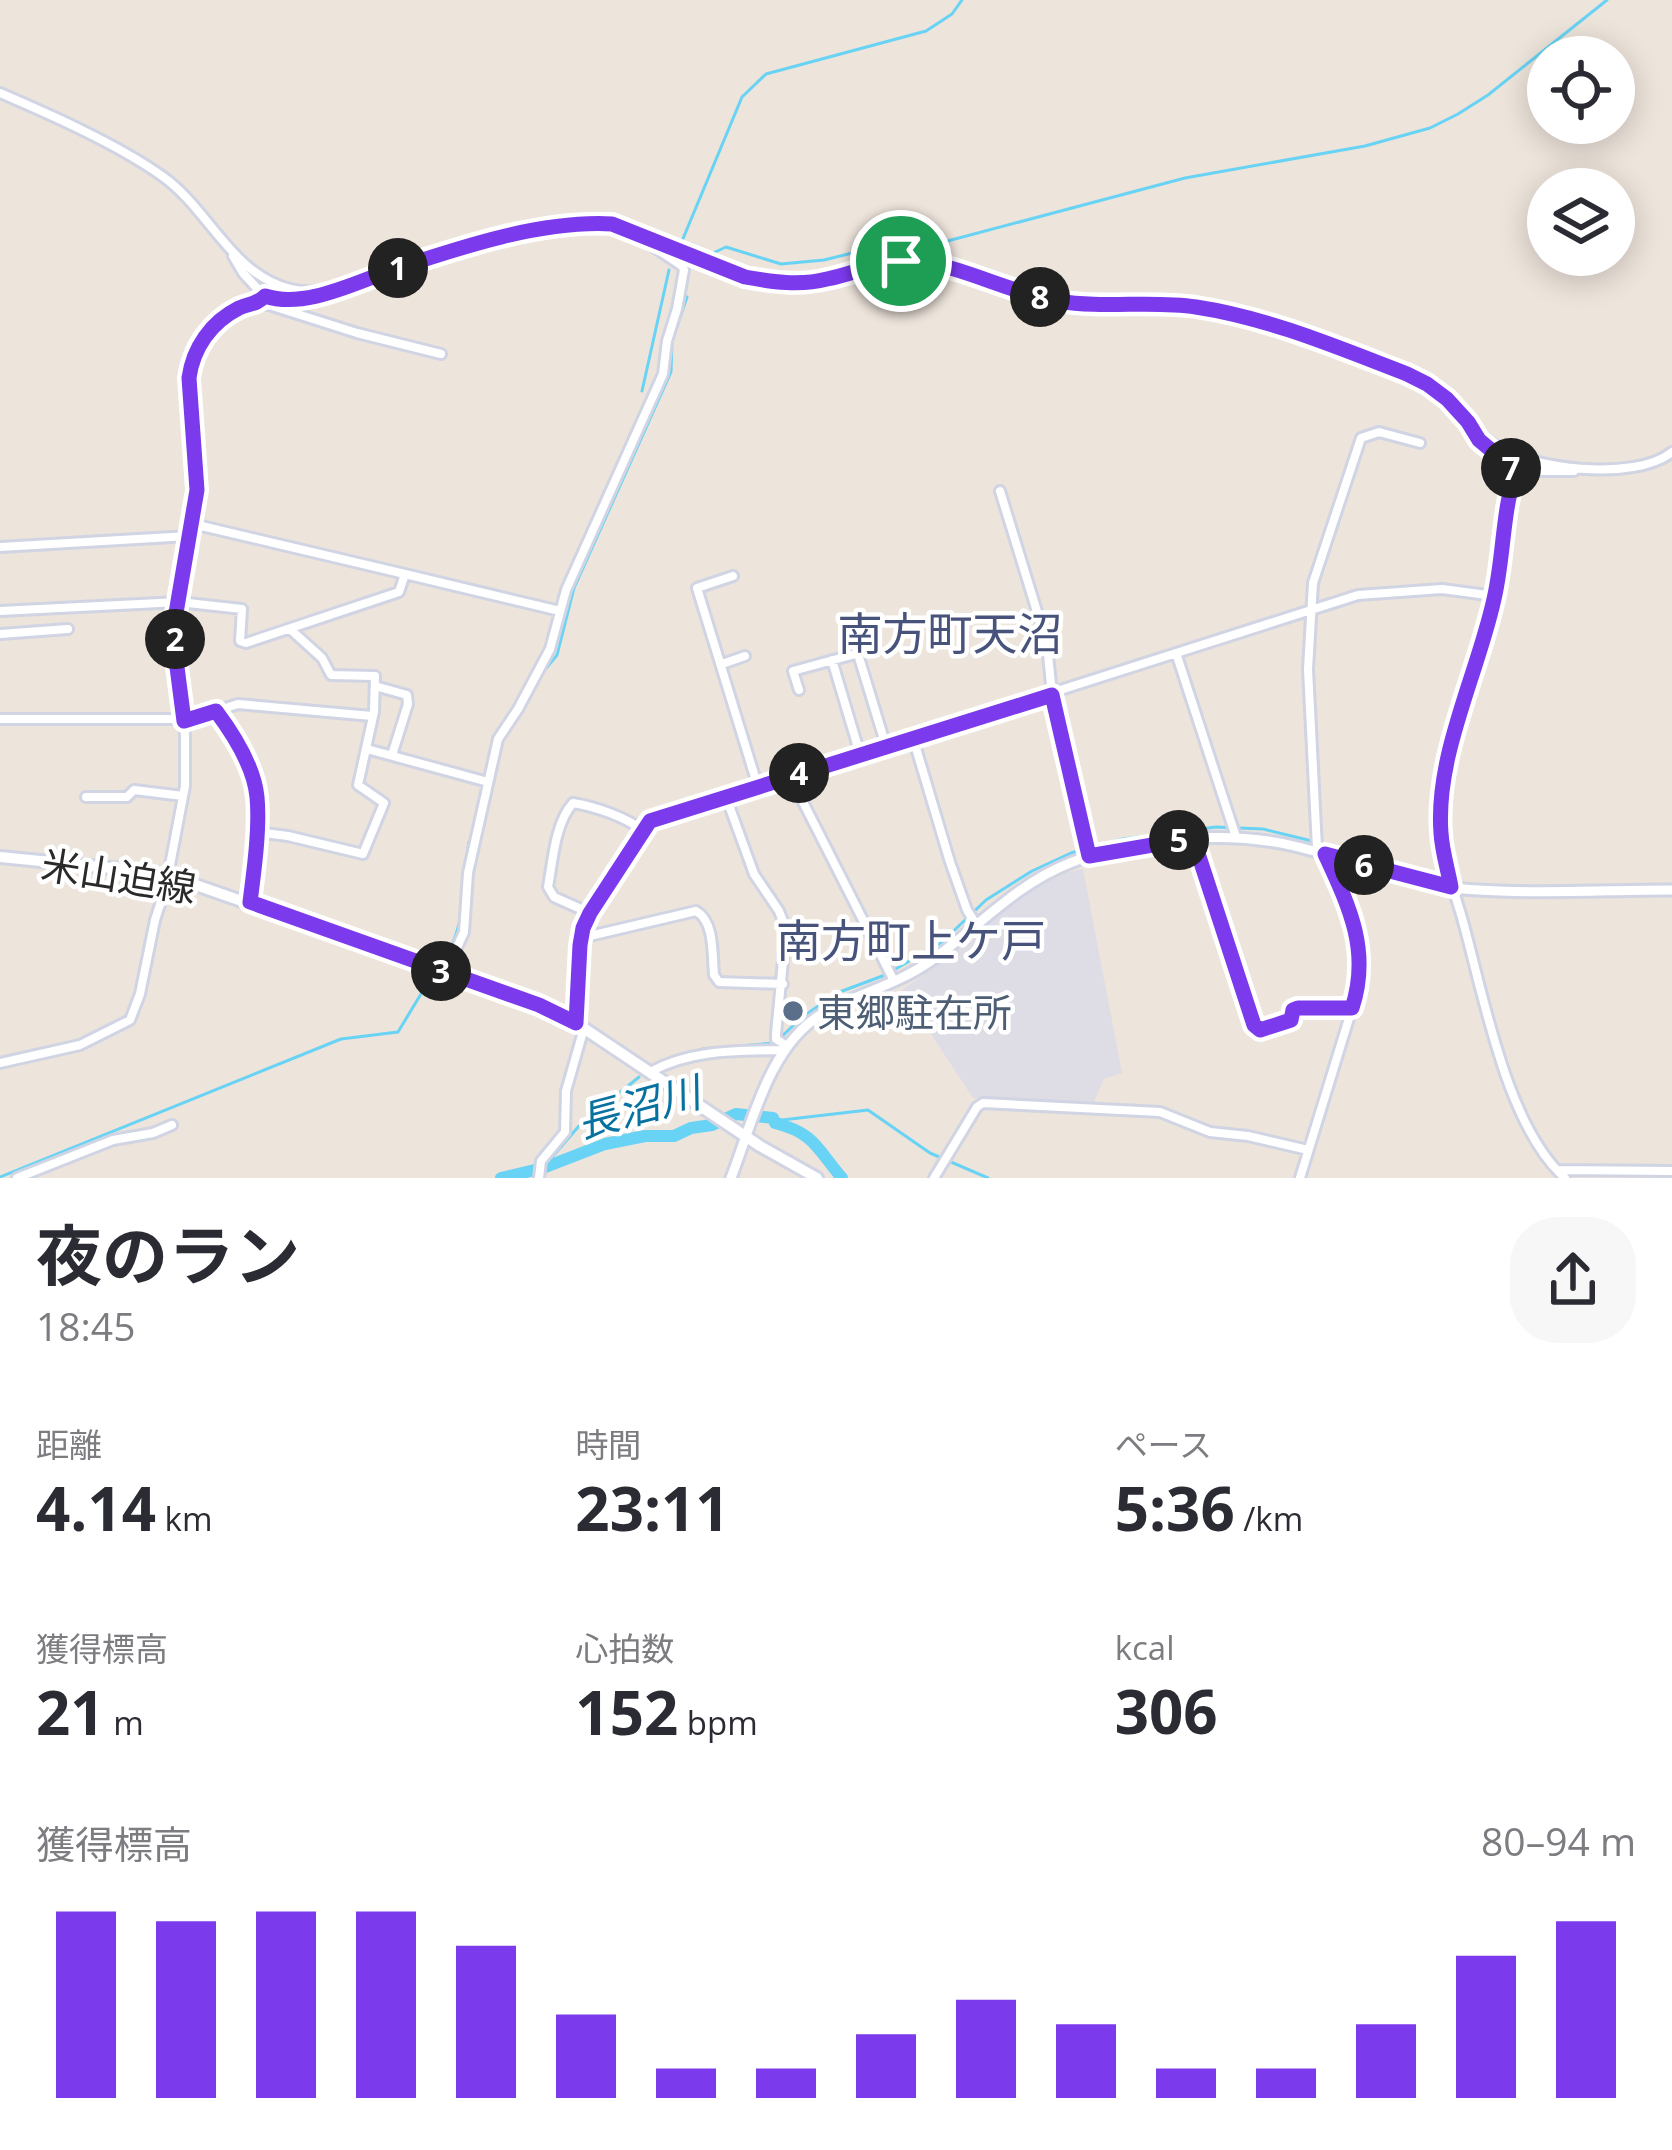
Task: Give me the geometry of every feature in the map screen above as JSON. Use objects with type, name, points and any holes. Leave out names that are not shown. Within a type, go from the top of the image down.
[{"type":"main road","name":"米山迫線","points":[[0,857],[167,877],[539,1005],[580,1025],[817,1178]]},
{"type":"street","points":[[0,93],[58,118],[163,176],[202,212],[246,265],[278,285],[305,291],[335,290]]},
{"type":"street","points":[[0,1063],[80,1045],[130,1020],[140,994],[183,796],[184,720],[174,644],[197,490],[191,361],[204,337],[241,307],[335,290],[458,250],[558,226],[600,223],[765,281],[820,281],[883,262],[914,261],[1061,302],[1160,303],[1220,311],[1407,374],[1438,392],[1490,442],[1514,456],[1580,469],[1645,465],[1672,452]]},
{"type":"street","points":[[443,971],[464,932],[468,873],[498,739],[544,662],[566,590],[663,374],[685,275],[682,266],[630,230]]},
{"type":"street","points":[[230,249],[261,300],[441,353]]},
{"type":"street","points":[[1468,422],[1479,440],[1516,471],[1580,469]]},
{"type":"street","points":[[1300,1178],[1358,989],[1361,957],[1325,854],[1317,848],[1308,669],[1313,584],[1361,438],[1379,432],[1420,443]]},
{"type":"street","points":[[1516,471],[1495,596],[1454,729],[1441,833],[1484,1006],[1513,1091],[1534,1142],[1565,1178]]},
{"type":"street","points":[[1000,491],[1047,644],[1052,695],[1088,850]]},
{"type":"street","points":[[193,524],[560,611]]},
{"type":"street","points":[[0,547],[189,536]]},
{"type":"street","points":[[0,611],[178,602],[242,609],[240,641],[245,643],[400,592],[405,574]]},
{"type":"street","points":[[733,577],[697,587],[758,787]]},
{"type":"street","points":[[539,1172],[544,1154],[565,1132],[566,1091],[580,1025],[581,938],[590,913],[650,821],[1369,592],[1442,590],[1495,596]]},
{"type":"street","points":[[0,634],[68,629]]},
{"type":"street","points":[[256,832],[363,854],[384,803],[358,785],[372,716],[374,676],[331,675],[322,658],[290,629]]},
{"type":"street","points":[[854,640],[886,746]]},
{"type":"street","points":[[799,690],[794,671],[859,653]]},
{"type":"street","points":[[1177,655],[1234,831]]},
{"type":"street","points":[[722,664],[746,656]]},
{"type":"street","points":[[832,660],[860,754]]},
{"type":"street","points":[[375,686],[407,695],[409,704],[392,755]]},
{"type":"street","points":[[0,719],[184,720],[238,704],[372,716]]},
{"type":"street","points":[[216,711],[232,733],[257,795],[250,902]]},
{"type":"street","points":[[913,738],[972,918]]},
{"type":"street","points":[[367,749],[488,782]]},
{"type":"street","points":[[794,775],[802,802],[891,975]]},
{"type":"street","points":[[86,796],[127,796],[134,790],[183,796]]},
{"type":"street","points":[[726,797],[754,874],[786,929],[782,1044],[730,1178]]},
{"type":"street","points":[[590,913],[554,898],[548,887],[568,806],[573,802],[584,805],[644,831]]},
{"type":"street","points":[[650,1072],[707,1052],[782,1044],[819,1016],[891,975],[928,963],[972,918],[1088,850],[1234,831],[1451,887],[1672,890]]},
{"type":"street","points":[[1193,838],[1254,1025],[1260,1030],[1291,1020],[1298,1008],[1352,1008]]},
{"type":"street","points":[[581,938],[678,913],[700,912],[708,923],[718,982],[782,984]]},
{"type":"street","points":[[934,1178],[983,1102],[1160,1112],[1210,1132],[1308,1150]]},
{"type":"street","points":[[17,1178],[113,1140],[172,1125]]},
{"type":"street","points":[[1557,1171],[1672,1171]]},
{"type":"shaded area","points":[[1083,869],[1122,1073],[1104,1079],[1093,1104],[973,1098],[902,990],[1008,903],[1065,873]]},
{"type":"waterway","points":[[682,241],[742,97],[766,74],[926,31],[952,14],[962,0]]},
{"type":"waterway","points":[[713,253],[726,247],[781,264],[824,260],[905,240],[940,243],[1185,178],[1365,146],[1430,128],[1488,95],[1607,0]]},
{"type":"waterway","points":[[642,391],[669,270]]},
{"type":"waterway","points":[[487,805],[503,738],[557,655],[574,588],[671,372],[672,341],[687,297]]},
{"type":"waterway","points":[[668,1060],[703,1049],[775,1043],[837,993],[885,975],[941,943],[986,900],[1071,853],[1123,839],[1216,827],[1263,829],[1312,841]]},
{"type":"waterway","points":[[450,949],[461,911],[469,842]]},
{"type":"waterway","points":[[1330,846],[1387,863]]},
{"type":"waterway","points":[[0,1177],[341,1039],[398,1032],[427,984]]},
{"type":"waterway","points":[[545,1165],[579,1126],[639,1077]]},
{"type":"waterway","points":[[773,1118],[868,1110],[930,1153],[988,1178]]},
{"type":"waterway","name":"長沼川","points":[[501,1178],[605,1144],[674,1136],[736,1114],[773,1118],[799,1132],[842,1178]]},
{"type":"place","name":"東郷駐在所","points":[[793,1011]]},
{"type":"district","name":"南方町天沼","points":[[950,632]]},
{"type":"district","name":"南方町上ケ戸","points":[[911,939]]},
{"type":"route","points":[[612,224],[745,277],[783,283],[820,281],[901,261],[939,265],[1061,302],[1193,306],[1298,334],[1427,384],[1458,410],[1489,450],[1516,471],[1495,596],[1448,762],[1441,833],[1451,887],[1325,854],[1361,957],[1352,1008],[1298,1008],[1291,1020],[1260,1030],[1254,1025],[1193,838],[1089,856],[1052,695],[650,821],[583,928],[576,1023],[539,1005],[250,902],[257,795],[232,733],[216,711],[184,721],[175,663],[176,613],[197,490],[189,378],[191,361],[204,337],[228,315],[265,296],[315,296],[458,250],[572,225],[612,224]]}]
